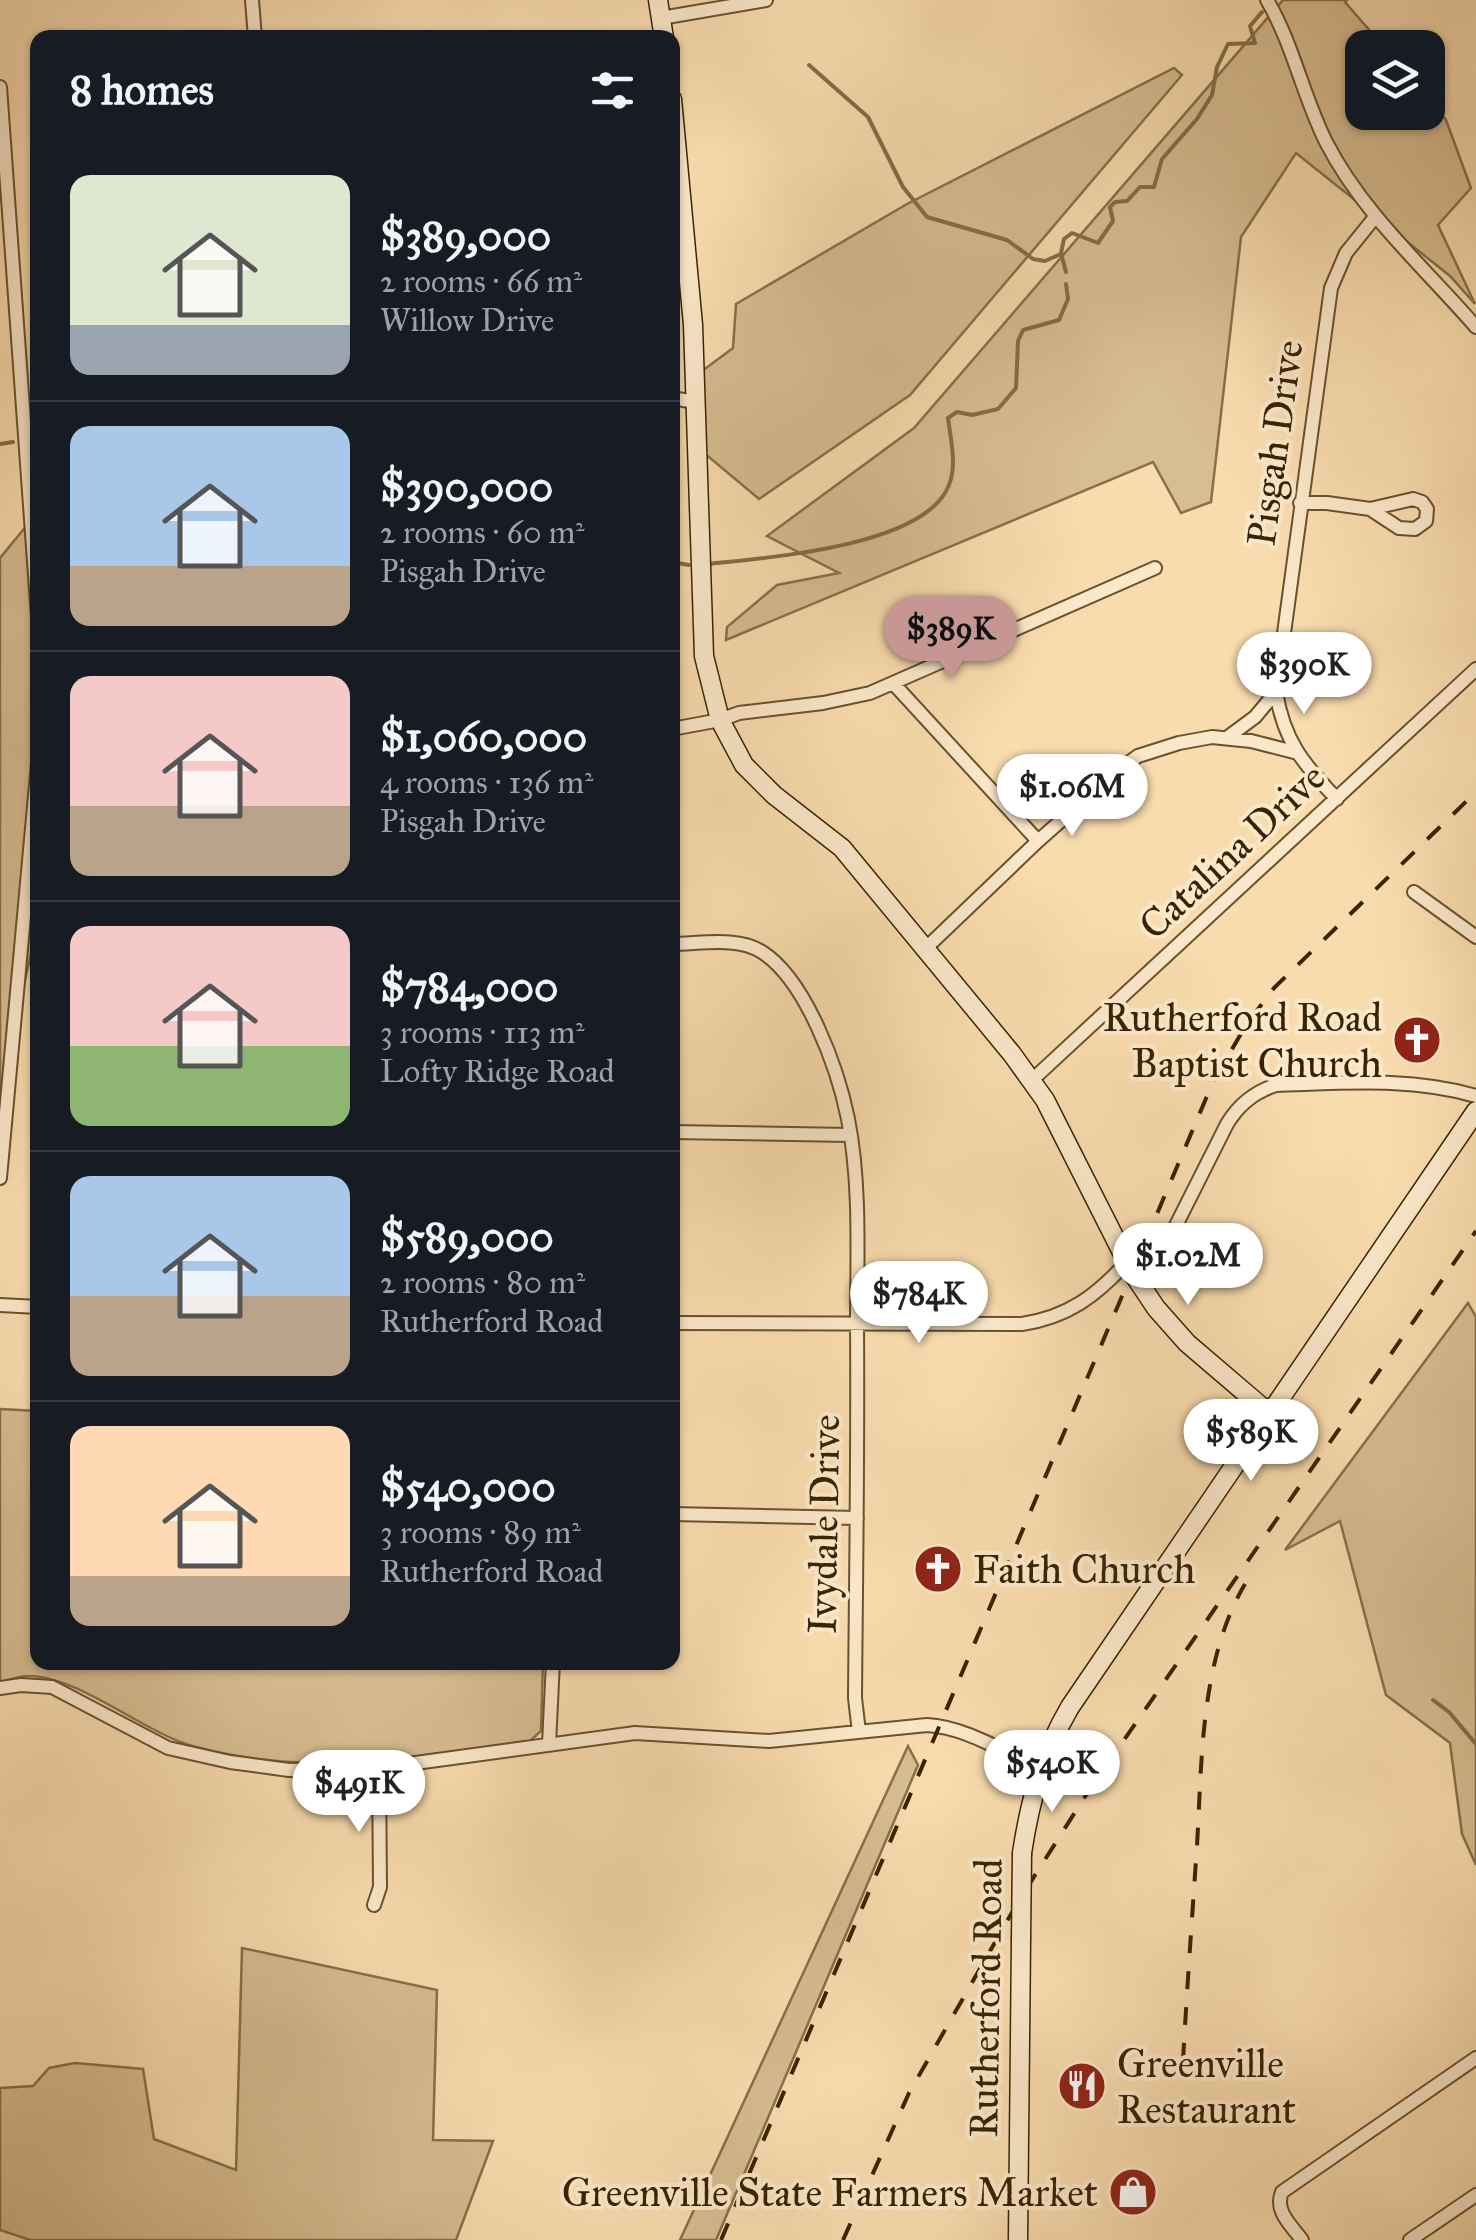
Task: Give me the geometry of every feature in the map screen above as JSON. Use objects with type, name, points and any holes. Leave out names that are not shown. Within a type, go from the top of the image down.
[{"type":"street","points":[[252,0],[254,30]]},
{"type":"street","points":[[661,19],[766,0]]},
{"type":"street","points":[[1267,0],[1326,142],[1375,217],[1476,328]]},
{"type":"street","points":[[0,87],[30,505]]},
{"type":"street","points":[[680,185],[693,325],[702,625],[707,672],[720,720],[754,776],[842,848],[1032,1081],[1144,1289],[1187,1343],[1270,1414]]},
{"type":"street","name":"Pisgah Drive","points":[[1337,799],[1294,752],[1276,692],[1331,288],[1346,253],[1375,217]]},
{"type":"street","points":[[680,399],[695,402]]},
{"type":"street","points":[[1300,504],[1370,509]]},
{"type":"street","points":[[680,728],[739,713],[862,695],[1154,568]]},
{"type":"street","name":"Catalina Drive","points":[[1032,1081],[1476,670]]},
{"type":"street","points":[[893,683],[1038,842]]},
{"type":"street","points":[[1228,737],[1255,717],[1276,692]]},
{"type":"street","points":[[925,949],[1038,842],[1138,756],[1179,743],[1228,737],[1294,752]]},
{"type":"street","points":[[1414,892],[1476,937]]},
{"type":"street","points":[[0,1178],[30,914]]},
{"type":"street","name":"Ivydale Drive","points":[[680,944],[735,942],[761,951],[775,963],[799,992],[817,1028],[846,1112],[858,1324],[855,1698],[859,1732]]},
{"type":"street","points":[[1144,1289],[1227,1124],[1241,1105],[1258,1092],[1276,1086],[1395,1082],[1439,1086],[1476,1096]]},
{"type":"street","name":"Rutherford Road","points":[[1018,2240],[1022,1853],[1029,1805],[1041,1768],[1070,1707],[1476,1111]]},
{"type":"street","points":[[680,1132],[850,1136]]},
{"type":"street","points":[[680,1323],[1002,1325],[1040,1321],[1086,1302],[1127,1262]]},
{"type":"street","points":[[0,1305],[30,1306]]},
{"type":"street","points":[[680,1514],[856,1518]]},
{"type":"street","points":[[549,1744],[553,1670]]},
{"type":"street","points":[[0,1688],[52,1687],[94,1706],[144,1738],[191,1755],[289,1770],[379,1768],[635,1733],[770,1741],[910,1725],[942,1726],[1041,1768]]},
{"type":"street","points":[[374,1906],[380,1886],[379,1768]]},
{"type":"street","points":[[1302,2240],[1280,2210],[1282,2192],[1476,2058]]},
{"type":"street","points":[[1410,2240],[1476,2195]]},
{"type":"shaded area","points":[[1283,0],[1347,0],[1369,30],[1345,30],[1345,130],[1445,130],[1446,120],[1471,188],[1438,225],[1475,304],[1450,276],[1296,153],[1241,237],[1211,502],[1181,513],[1153,462],[726,640],[727,627],[777,585],[839,573],[767,536],[914,428]]},
{"type":"shaded area","points":[[1174,68],[1182,75],[910,395],[759,499],[704,453],[698,374],[733,348],[736,304],[907,204]]},
{"type":"shaded area","points":[[30,522],[30,958],[0,1091],[0,558]]},
{"type":"shaded area","points":[[1468,1303],[1476,1317],[1476,1865],[1462,1834],[1450,1743],[1386,1695],[1340,1521],[1285,1550]]},
{"type":"shaded area","points":[[0,1409],[30,1411],[30,1670],[543,1670],[541,1731],[530,1741],[379,1760],[265,1760],[183,1743],[87,1693],[48,1679],[26,1676],[0,1682]]},
{"type":"shaded area","points":[[908,1746],[918,1765],[716,2240],[680,2240]]},
{"type":"shaded area","points":[[242,1948],[437,1990],[433,2140],[493,2141],[456,2240],[30,2240],[0,2230],[0,2088],[33,2086],[49,2068],[75,2063],[143,2069],[154,2139],[236,2170]]},
{"type":"waterway","points":[[1066,272],[1061,253],[1064,239],[1072,233],[1098,243],[1113,221],[1110,207],[1115,202],[1127,201],[1140,187],[1154,187],[1162,159],[1212,95],[1217,67],[1228,44],[1255,43],[1250,26],[1262,12]]},
{"type":"waterway","points":[[809,65],[868,117],[903,187],[927,217],[1007,240],[1033,259],[1045,261],[1061,254]]},
{"type":"waterway","points":[[708,564],[800,553],[871,538],[928,511],[945,493],[952,475],[948,418],[957,412],[972,415],[998,409],[1016,388],[1018,341],[1023,330],[1059,320],[1068,299],[1066,284]]},
{"type":"waterway","points":[[0,444],[13,442]]},
{"type":"waterway","points":[[680,563],[689,565]]},
{"type":"waterway","points":[[1433,1700],[1449,1712],[1476,1744]]},
{"type":"railway","points":[[721,2240],[1213,1082],[1246,1025],[1274,988],[1476,792]]},
{"type":"railway","points":[[843,2240],[909,2093],[1018,1902],[1086,1795],[1476,1231]]},
{"type":"railway","points":[[1183,2061],[1206,1712],[1219,1645],[1245,1584]]},
{"type":"place","name":"Rutherford Road Baptist Church","points":[[1417,1040]]},
{"type":"place","name":"Faith Church","points":[[938,1569]]},
{"type":"place","name":"Greenville Restaurant","points":[[1082,2086]]},
{"type":"place","name":"Greenville State Farmers Market","points":[[1133,2192]]}]
